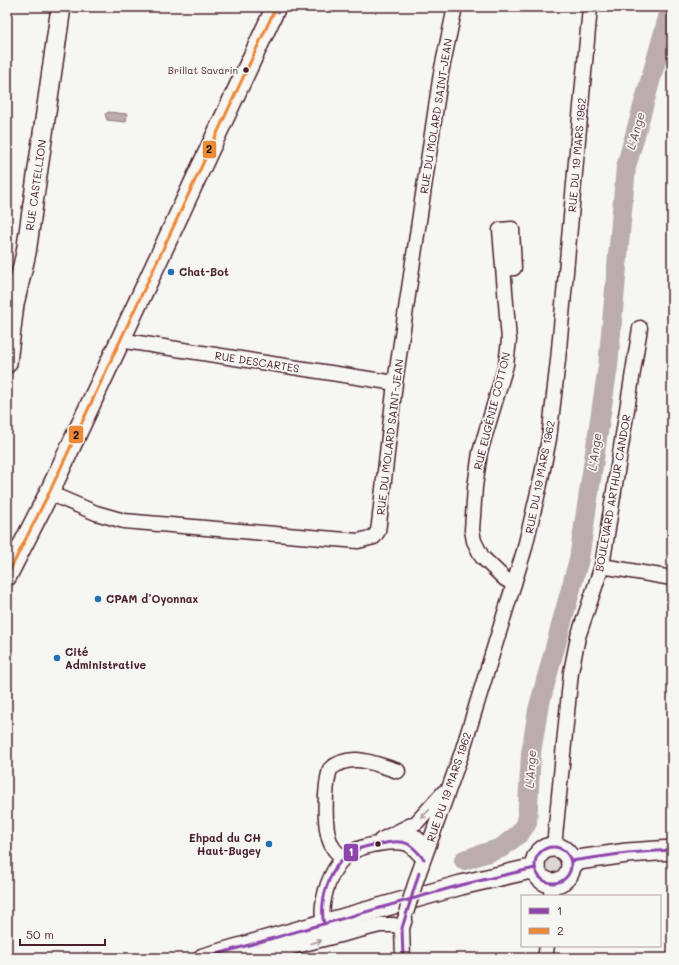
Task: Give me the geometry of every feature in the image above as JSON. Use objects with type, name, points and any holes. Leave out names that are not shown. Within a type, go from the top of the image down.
[{"type":"main road","name":"RUE CASTELLION","points":[[7,363],[8,341],[14,304],[27,245],[61,7]]},
{"type":"main road","points":[[7,576],[48,493],[276,7]]},
{"type":"main road","points":[[554,847],[565,852],[571,861],[571,867],[567,877],[558,883],[552,890],[536,873],[535,868],[537,855],[548,848],[554,847]]},
{"type":"main road","points":[[571,861],[626,853],[672,850]]},
{"type":"main road","points":[[203,958],[461,885],[535,868]]},
{"type":"street","name":"RUE DU MOLARD SAINT-JEAN","points":[[48,493],[103,516],[124,521],[358,541],[367,540],[374,537],[379,524],[395,383],[441,73],[455,7]]},
{"type":"street","name":"RUE DU 19 MARS 1962","points":[[403,958],[402,928],[406,913],[450,785],[514,584],[536,508],[549,439],[559,353],[590,7]]},
{"type":"street","name":"RUE EUGÉNIE COTTON","points":[[503,269],[509,340],[506,365],[480,452],[475,487],[472,530],[474,542],[482,557],[505,579],[514,584]]},
{"type":"street","name":"BOULEVARD ARTHUR CANDOR","points":[[554,847],[571,672],[578,637],[602,566],[640,328]]},
{"type":"street","name":"RUE DESCARTES","points":[[119,340],[395,383]]},
{"type":"street","points":[[602,566],[672,578]]},
{"type":"street","points":[[343,858],[333,849],[328,831],[325,795],[330,769],[345,760],[353,759],[398,772]]},
{"type":"street","points":[[324,924],[322,914],[324,899],[333,870],[343,858],[417,822],[424,816],[450,785]]},
{"type":"street","points":[[392,835],[412,834],[426,854]]},
{"type":"street","points":[[371,845],[394,842],[407,844],[426,854]]},
{"type":"street","points":[[250,945],[278,949],[288,948],[380,925],[394,925],[402,928]]},
{"type":"street","points":[[545,958],[546,947]]},
{"type":"shaded area","points":[[109,112],[127,114],[126,122],[107,120],[105,114]]},
{"type":"shaded area","points":[[550,856],[558,856],[563,861],[561,872],[558,874],[550,874],[545,869],[545,861]]},
{"type":"waterway","name":"L'Ange","points":[[464,860],[501,848],[520,833],[527,823],[531,753],[538,710],[579,559],[608,366],[626,167],[671,7]]},
{"type":"transit line","name":"2","points":[[7,576],[49,493],[276,7]]},
{"type":"transit line","name":"1","points":[[324,924],[323,906],[326,887],[334,870],[350,853],[367,846],[398,842],[410,845],[424,859]]},
{"type":"transit line","name":"1","points":[[557,847],[566,852],[570,858],[571,865],[570,872],[566,878],[557,883],[549,883],[540,878],[536,872],[535,861],[540,852],[546,848],[557,847]]},
{"type":"transit line","name":"1","points":[[571,861],[627,853],[672,850]]},
{"type":"transit line","name":"1","points":[[203,958],[461,885],[535,868]]},
{"type":"transit line","name":"1","points":[[403,958],[402,928],[419,873]]},
{"type":"place","name":"Brillat Savarin","points":[[246,70]]},
{"type":"place","name":"Chat-Bot","points":[[171,272]]},
{"type":"place","name":"CPAM d’Oyonnax","points":[[98,599]]},
{"type":"place","name":"Cité Administrative","points":[[57,658]]},
{"type":"place","name":"Ehpad du CH Haut-Bugey","points":[[269,844]]}]
